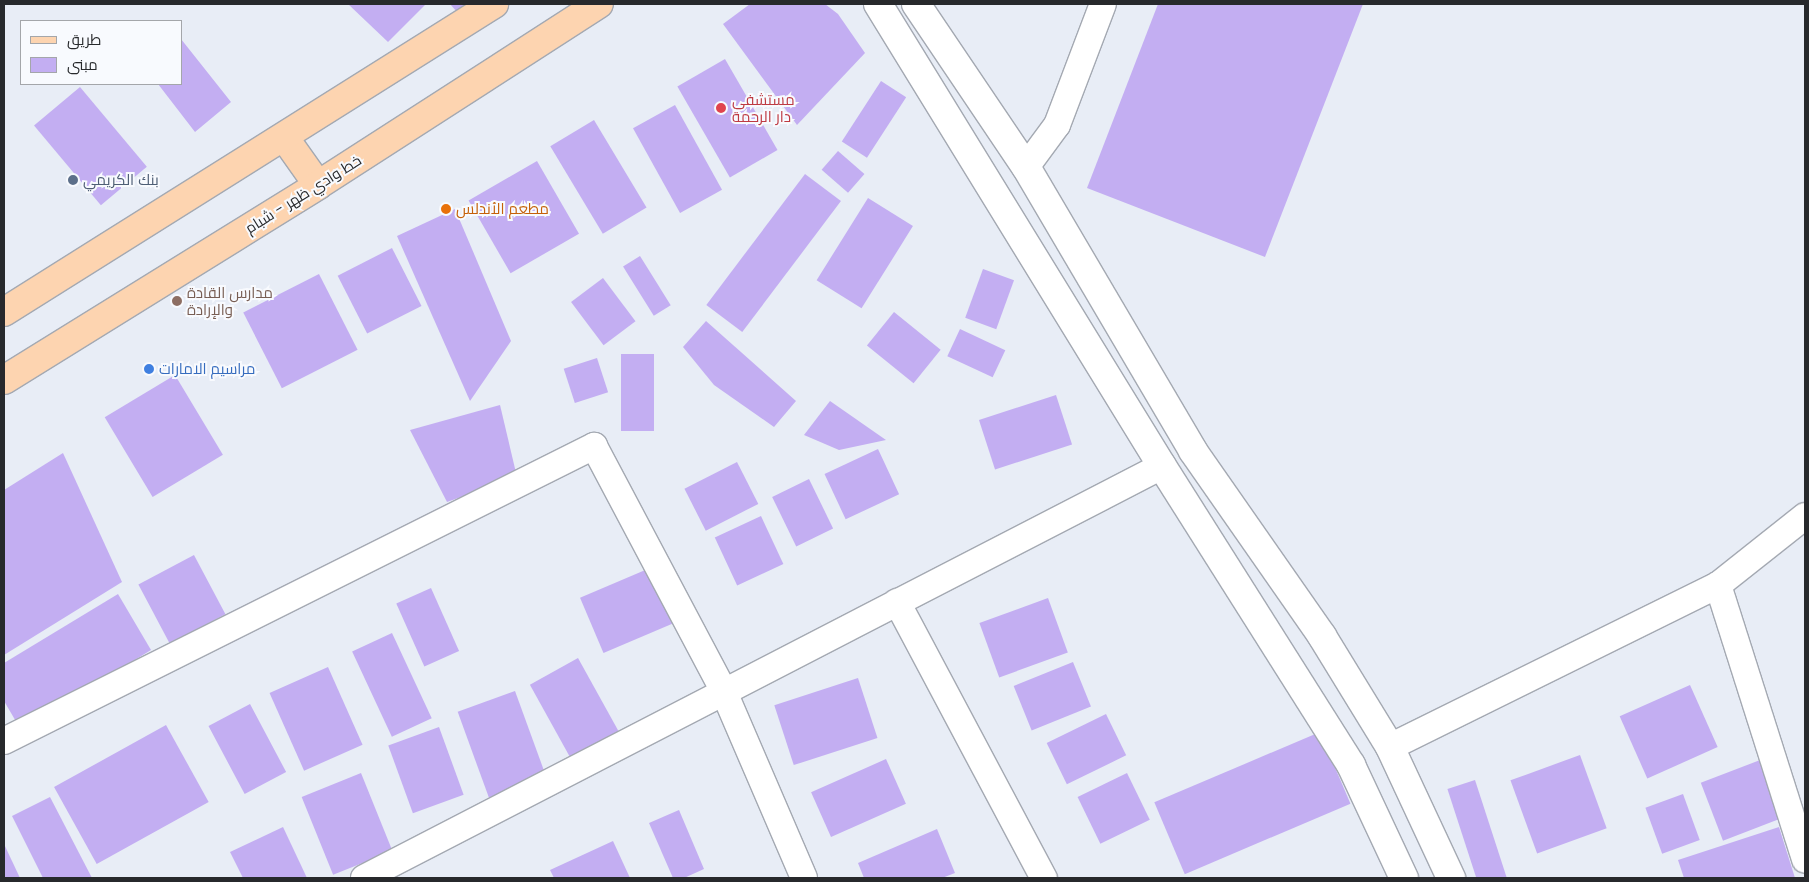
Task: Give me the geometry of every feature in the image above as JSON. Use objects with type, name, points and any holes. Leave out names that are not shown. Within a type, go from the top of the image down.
[{"type":"main road","points":[[4,312],[494,4]]},
{"type":"main road","name":"خط وادي ظهر - شبام","points":[[4,380],[318,185],[599,4]]},
{"type":"main road","points":[[284,137],[318,185]]},
{"type":"street","points":[[878,4],[1162,466],[1351,765],[1404,878]]},
{"type":"street","points":[[916,4],[1026,167],[1193,451],[1322,636],[1390,747],[1451,878]]},
{"type":"street","points":[[1026,167],[1057,125],[1102,4]]},
{"type":"street","points":[[4,741],[594,446],[724,692],[804,878]]},
{"type":"street","points":[[364,878],[1193,451]]},
{"type":"street","points":[[1351,765],[1718,585],[1805,516]]},
{"type":"street","points":[[1718,585],[1805,860]]},
{"type":"street","points":[[897,602],[1044,878]]},
{"type":"building","points":[[348,4],[426,4],[388,42]]},
{"type":"building","points":[[450,4],[465,4],[457,12]]},
{"type":"building","points":[[750,4],[825,4],[838,14],[865,53],[797,125],[723,24]]},
{"type":"building","points":[[1158,4],[1363,4],[1265,257],[1087,188]]},
{"type":"building","points":[[182,40],[231,102],[195,132],[159,85],[182,85]]},
{"type":"building","points":[[725,59],[778,150],[730,177],[677,86]]},
{"type":"building","points":[[881,81],[906,97],[867,158],[842,141]]},
{"type":"building","points":[[80,87],[147,167],[101,205],[34,126]]},
{"type":"building","points":[[675,105],[722,190],[680,213],[633,128]]},
{"type":"building","points":[[594,120],[647,207],[603,234],[550,146]]},
{"type":"building","points":[[838,151],[864,174],[848,193],[822,170]]},
{"type":"building","points":[[537,161],[579,234],[511,273],[469,200]]},
{"type":"building","points":[[805,174],[841,201],[742,332],[706,305]]},
{"type":"building","points":[[868,198],[913,226],[862,308],[817,280]]},
{"type":"building","points":[[455,209],[511,341],[470,401],[397,236]]},
{"type":"building","points":[[392,248],[422,306],[367,334],[338,276]]},
{"type":"building","points":[[640,256],[671,305],[654,316],[623,267]]},
{"type":"building","points":[[983,269],[1014,280],[996,329],[965,318]]},
{"type":"building","points":[[319,274],[358,350],[282,388],[243,313]]},
{"type":"building","points":[[603,278],[635,321],[604,345],[571,302]]},
{"type":"building","points":[[894,312],[941,350],[914,383],[867,345]]},
{"type":"building","points":[[706,321],[796,401],[774,427],[714,385],[683,347]]},
{"type":"building","points":[[960,329],[1005,350],[993,377],[947,356]]},
{"type":"building","points":[[621,354],[654,354],[654,431],[621,431]]},
{"type":"building","points":[[597,358],[608,392],[575,403],[564,369]]},
{"type":"building","points":[[175,375],[223,455],[153,497],[105,417]]},
{"type":"building","points":[[1056,395],[1072,444],[995,469],[979,420]]},
{"type":"building","points":[[830,401],[886,440],[839,450],[804,435]]},
{"type":"building","points":[[500,405],[517,477],[447,502],[410,430]]},
{"type":"building","points":[[878,449],[899,494],[846,519],[825,474]]},
{"type":"building","points":[[63,453],[122,582],[4,655],[4,490]]},
{"type":"building","points":[[737,462],[758,504],[706,531],[684,489]]},
{"type":"building","points":[[809,479],[833,528],[796,546],[772,497]]},
{"type":"building","points":[[761,516],[783,564],[737,586],[715,538]]},
{"type":"building","points":[[194,555],[225,614],[170,644],[138,585]]},
{"type":"building","points":[[650,568],[673,623],[603,653],[580,598]]},
{"type":"building","points":[[431,588],[459,651],[424,666],[396,603]]},
{"type":"building","points":[[118,594],[151,650],[21,730],[4,701],[4,663]]},
{"type":"building","points":[[1048,598],[1068,653],[999,677],[979,623]]},
{"type":"building","points":[[392,633],[432,718],[392,737],[352,652]]},
{"type":"building","points":[[578,658],[620,733],[572,760],[530,685]]},
{"type":"building","points":[[1073,662],[1091,707],[1032,730],[1014,686]]},
{"type":"building","points":[[328,667],[363,745],[304,771],[270,693]]},
{"type":"building","points":[[858,678],[877,738],[794,765],[774,705]]},
{"type":"building","points":[[1690,685],[1718,747],[1647,778],[1620,716]]},
{"type":"building","points":[[515,691],[546,777],[489,798],[458,712]]},
{"type":"building","points":[[250,704],[286,772],[245,794],[209,726]]},
{"type":"building","points":[[1106,714],[1126,755],[1067,784],[1047,743]]},
{"type":"building","points":[[166,725],[209,802],[97,864],[54,787]]},
{"type":"building","points":[[439,727],[464,795],[413,813],[388,745]]},
{"type":"building","points":[[1320,732],[1350,804],[1185,874],[1154,802]]},
{"type":"building","points":[[1580,755],[1607,828],[1537,854],[1510,780]]},
{"type":"building","points":[[1768,757],[1790,815],[1723,841],[1701,783]]},
{"type":"building","points":[[886,759],[906,804],[831,837],[811,792]]},
{"type":"building","points":[[361,773],[392,851],[333,875],[302,797]]},
{"type":"building","points":[[1127,773],[1150,820],[1100,844],[1078,797]]},
{"type":"building","points":[[1475,780],[1507,878],[1476,878],[1447,789]]},
{"type":"building","points":[[1683,794],[1700,840],[1662,854],[1645,808]]},
{"type":"building","points":[[50,797],[92,878],[43,878],[12,816]]},
{"type":"building","points":[[679,810],[704,869],[684,878],[673,878],[649,823]]},
{"type":"building","points":[[283,827],[307,878],[243,878],[230,852]]},
{"type":"building","points":[[1779,827],[1795,878],[1684,878],[1678,860]]},
{"type":"building","points":[[937,829],[955,873],[942,878],[864,878],[858,863]]},
{"type":"building","points":[[613,841],[630,878],[554,878],[550,870]]},
{"type":"building","points":[[4,844],[20,878],[4,878]]},
{"type":"place","name":"مستشفى دار الرحمة","points":[[721,108]]},
{"type":"place","name":"بنك الكريمي","points":[[73,180]]},
{"type":"place","name":"مطعم الأندلس","points":[[446,209]]},
{"type":"place","name":"مدارس القادة والإرادة","points":[[177,301]]},
{"type":"place","name":"مراسيم الامارات","points":[[149,369]]}]
